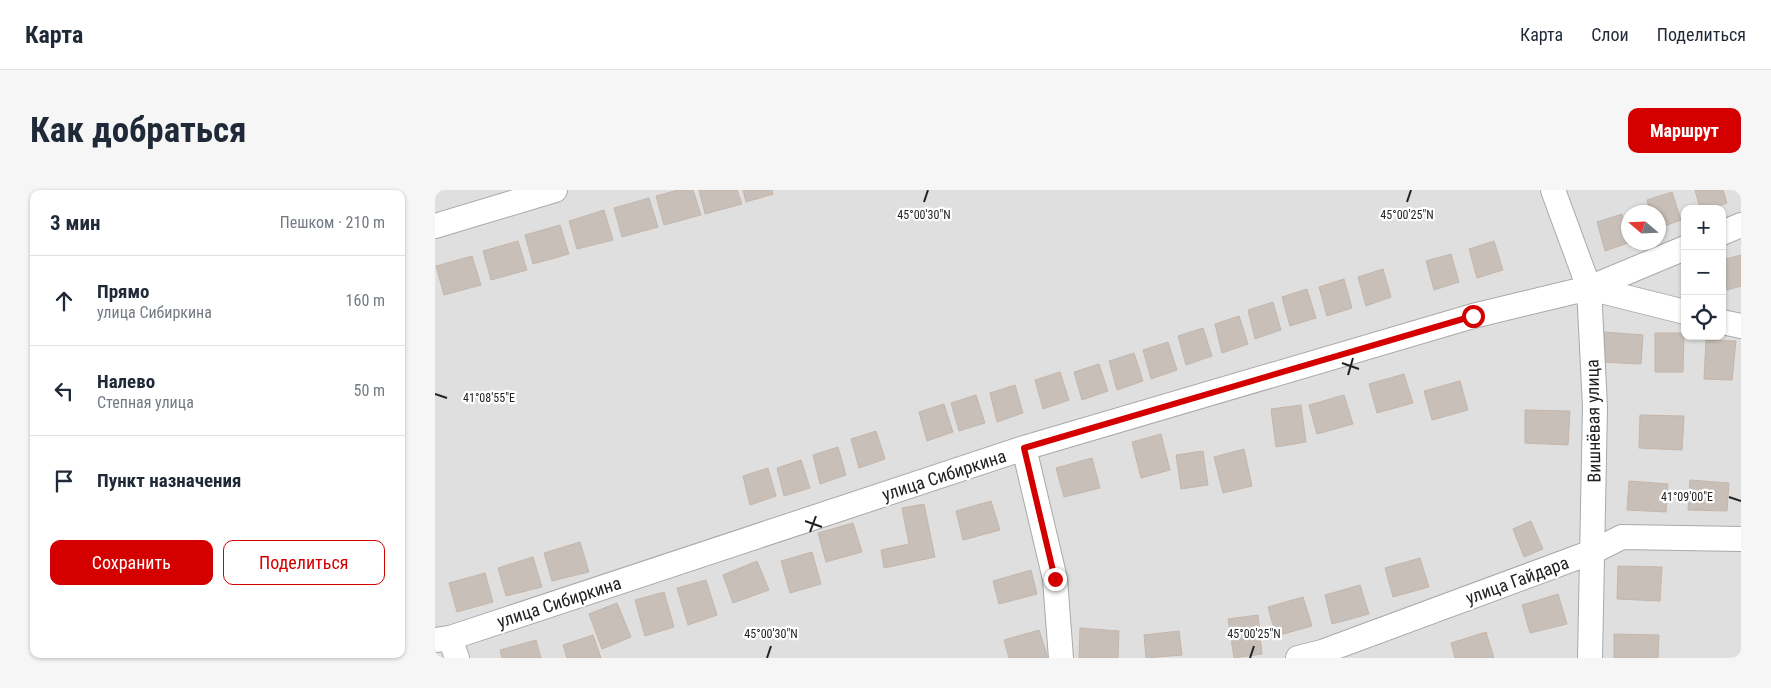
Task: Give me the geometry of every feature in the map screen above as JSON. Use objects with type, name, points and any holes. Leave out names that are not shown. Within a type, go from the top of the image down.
[{"type":"street","points":[[435,226],[555,190]]},
{"type":"street","name":"Вишнёвая улица","points":[[1553,190],[1589,288],[1595,407],[1590,658]]},
{"type":"street","points":[[1726,231],[1741,225]]},
{"type":"street","name":"улица Сибиркина","points":[[448,646],[1024,448],[1473,316],[1589,288],[1681,250]]},
{"type":"street","points":[[1589,288],[1681,311]]},
{"type":"street","points":[[1726,323],[1741,326]]},
{"type":"street","points":[[1024,448],[1055,579],[1061,658]]},
{"type":"street","name":"улица Гайдара","points":[[1298,658],[1331,648],[1592,552],[1622,537],[1741,539]]},
{"type":"shaded area","points":[[435,190],[1741,190],[1741,658],[435,658]]},
{"type":"building","points":[[678,190],[693,190],[701,215],[664,225],[656,196]]},
{"type":"building","points":[[699,190],[737,190],[742,204],[705,214]]},
{"type":"building","points":[[743,190],[772,190],[773,194],[746,202]]},
{"type":"building","points":[[1695,190],[1723,190],[1727,203],[1721,205],[1699,205]]},
{"type":"building","points":[[1672,192],[1681,220],[1666,225],[1666,205],[1648,205],[1647,200]]},
{"type":"building","points":[[649,198],[658,227],[622,237],[614,208]]},
{"type":"building","points":[[604,210],[613,240],[577,249],[569,221]]},
{"type":"building","points":[[1621,214],[1621,245],[1605,251],[1597,222]]},
{"type":"building","points":[[560,225],[569,254],[533,264],[525,235]]},
{"type":"building","points":[[518,241],[527,270],[491,280],[483,251]]},
{"type":"building","points":[[1494,241],[1503,270],[1477,278],[1469,249]]},
{"type":"building","points":[[1451,254],[1459,282],[1434,290],[1426,261]]},
{"type":"building","points":[[1741,255],[1741,286],[1727,290],[1726,286],[1726,259]]},
{"type":"building","points":[[472,256],[481,285],[444,295],[436,266]]},
{"type":"building","points":[[1383,269],[1391,297],[1366,306],[1358,277]]},
{"type":"building","points":[[1344,279],[1352,308],[1327,316],[1319,287]]},
{"type":"building","points":[[1307,289],[1316,318],[1290,326],[1282,297]]},
{"type":"building","points":[[1273,302],[1281,330],[1255,339],[1248,310]]},
{"type":"building","points":[[1239,316],[1248,344],[1222,353],[1215,324]]},
{"type":"building","points":[[1203,328],[1212,356],[1186,365],[1178,336]]},
{"type":"building","points":[[1604,332],[1643,335],[1641,364],[1602,362]]},
{"type":"building","points":[[1655,333],[1681,333],[1681,340],[1684,340],[1683,372],[1655,372]]},
{"type":"building","points":[[1706,340],[1736,341],[1732,380],[1704,379]]},
{"type":"building","points":[[1168,342],[1177,370],[1151,379],[1143,350]]},
{"type":"building","points":[[1134,353],[1143,381],[1117,390],[1109,361]]},
{"type":"building","points":[[1099,364],[1108,391],[1082,400],[1074,372]]},
{"type":"building","points":[[1060,372],[1069,400],[1043,409],[1035,380]]},
{"type":"building","points":[[1404,374],[1413,403],[1377,413],[1369,384]]},
{"type":"building","points":[[1460,381],[1468,410],[1432,420],[1424,391]]},
{"type":"building","points":[[1015,385],[1023,413],[997,422],[990,393]]},
{"type":"building","points":[[976,395],[985,423],[959,431],[951,403]]},
{"type":"building","points":[[1344,395],[1353,424],[1317,434],[1309,405]]},
{"type":"building","points":[[944,404],[953,432],[927,441],[919,412]]},
{"type":"building","points":[[1301,405],[1306,442],[1276,447],[1271,409]]},
{"type":"building","points":[[1525,410],[1570,411],[1568,445],[1525,443]]},
{"type":"building","points":[[1640,415],[1684,416],[1682,450],[1639,448]]},
{"type":"building","points":[[876,431],[885,459],[859,468],[851,439]]},
{"type":"building","points":[[1161,434],[1170,470],[1141,478],[1132,442]]},
{"type":"building","points":[[838,447],[846,475],[820,484],[813,455]]},
{"type":"building","points":[[1244,449],[1252,486],[1223,493],[1214,457]]},
{"type":"building","points":[[1203,451],[1208,485],[1181,489],[1176,455]]},
{"type":"building","points":[[1092,458],[1100,488],[1064,497],[1056,468]]},
{"type":"building","points":[[801,460],[810,488],[784,496],[777,468]]},
{"type":"building","points":[[768,468],[776,496],[750,505],[743,476]]},
{"type":"building","points":[[1690,480],[1729,483],[1727,511],[1688,510]]},
{"type":"building","points":[[1629,481],[1668,484],[1666,512],[1627,510]]},
{"type":"building","points":[[991,501],[1000,530],[963,540],[956,511]]},
{"type":"building","points":[[924,504],[935,557],[884,568],[881,550],[909,544],[902,508]]},
{"type":"building","points":[[1531,521],[1543,549],[1524,557],[1513,529]]},
{"type":"building","points":[[853,523],[862,552],[826,562],[818,533]]},
{"type":"building","points":[[580,542],[589,572],[552,581],[544,553]]},
{"type":"building","points":[[812,552],[821,584],[790,593],[781,561]]},
{"type":"building","points":[[533,557],[542,587],[506,596],[498,568]]},
{"type":"building","points":[[1420,558],[1429,587],[1393,597],[1385,568]]},
{"type":"building","points":[[757,561],[769,590],[733,603],[723,575]]},
{"type":"building","points":[[1618,566],[1662,567],[1660,601],[1617,599]]},
{"type":"building","points":[[1031,570],[1037,594],[999,604],[993,581]]},
{"type":"building","points":[[485,573],[493,602],[457,612],[449,583]]},
{"type":"building","points":[[706,580],[717,615],[688,625],[677,588]]},
{"type":"building","points":[[1360,585],[1369,614],[1332,624],[1325,595]]},
{"type":"building","points":[[664,592],[674,627],[645,636],[635,600]]},
{"type":"building","points":[[1558,594],[1567,624],[1530,633],[1522,605]]},
{"type":"building","points":[[1303,597],[1312,626],[1276,636],[1268,607]]},
{"type":"building","points":[[617,603],[631,637],[602,649],[589,614]]},
{"type":"building","points":[[1258,615],[1262,654],[1234,658],[1228,619]]},
{"type":"building","points":[[1080,628],[1119,631],[1118,658],[1079,658]]},
{"type":"building","points":[[1039,630],[1048,658],[1009,658],[1004,640]]},
{"type":"building","points":[[1179,631],[1182,655],[1146,658],[1144,635]]},
{"type":"building","points":[[1486,632],[1494,658],[1455,658],[1451,643]]},
{"type":"building","points":[[1614,634],[1659,635],[1658,658],[1614,658]]},
{"type":"building","points":[[593,635],[601,658],[567,658],[563,645]]},
{"type":"building","points":[[536,640],[541,658],[502,658],[500,650]]},
{"type":"route","points":[[1055,579],[1024,448],[1473,316]]}]
